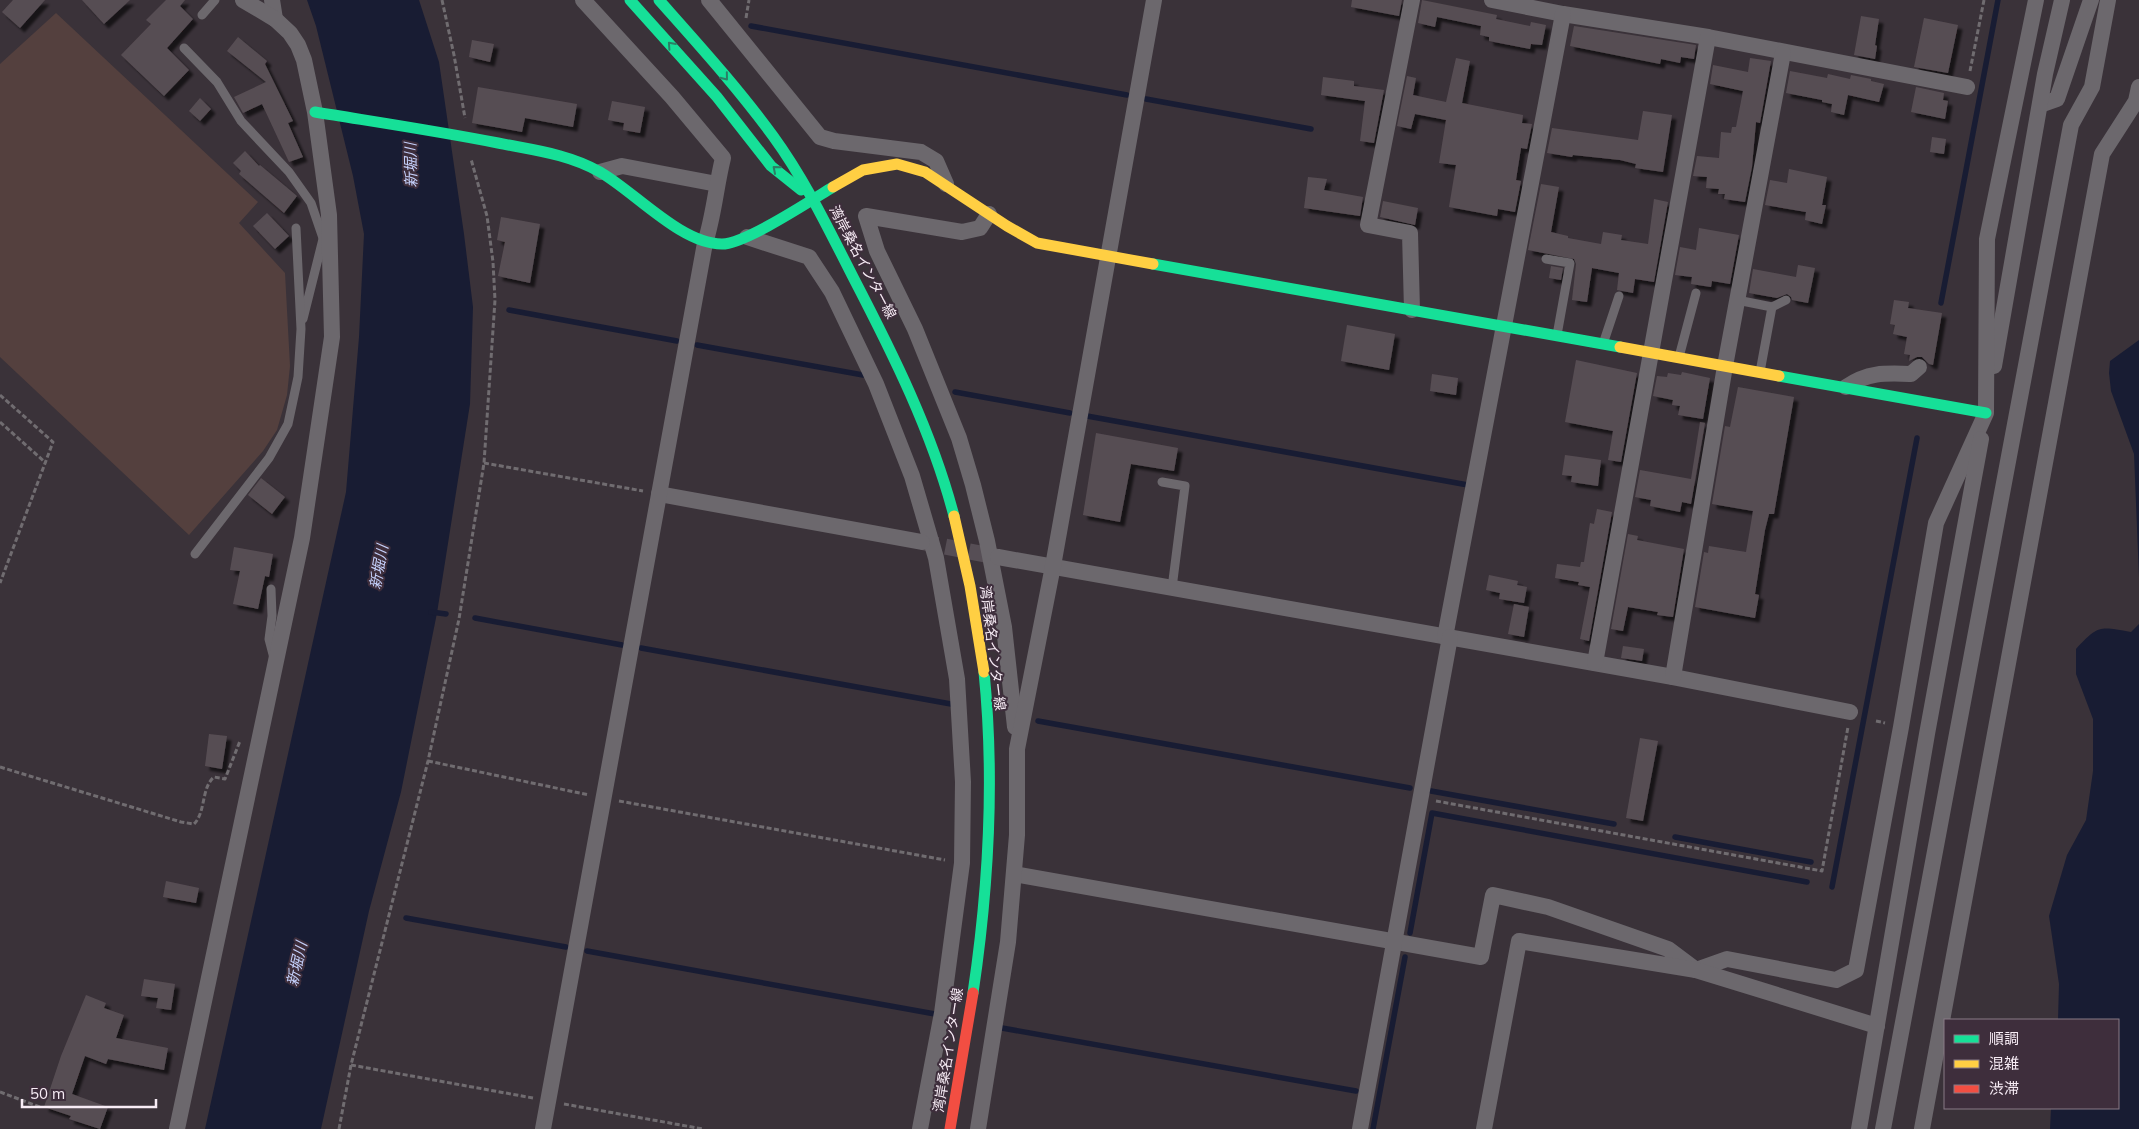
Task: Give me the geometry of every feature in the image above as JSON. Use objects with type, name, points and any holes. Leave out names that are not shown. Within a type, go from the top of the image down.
[{"type":"street","points":[[177,1129],[302,538],[332,337],[329,215],[315,112],[304,60],[298,45],[290,33],[275,19],[243,0]]},
{"type":"street","points":[[272,0],[275,19]]},
{"type":"street","points":[[543,1129],[705,243],[713,216],[723,158],[672,97],[583,0]]},
{"type":"street","name":"湾岸桑名インター線","points":[[630,0],[717,97],[771,166],[813,200]]},
{"type":"street","name":"湾岸桑名インター線","points":[[659,0],[691,35],[756,114],[787,156],[813,200],[903,376],[940,467],[961,542],[980,649],[991,788],[987,866],[979,950],[950,1129]]},
{"type":"street","points":[[709,0],[820,137],[834,141],[921,152],[936,161],[946,184]]},
{"type":"street","points":[[1017,749],[1052,566],[1154,0]]},
{"type":"street","points":[[1412,0],[1368,225],[1410,233],[1412,310]]},
{"type":"street","points":[[1492,0],[1561,9],[1967,87]]},
{"type":"street","points":[[1696,970],[1727,959],[1836,980],[1856,970],[1936,523],[1986,413],[1987,239],[2036,0]]},
{"type":"street","points":[[1859,1129],[1925,744],[2040,106],[2062,0]]},
{"type":"street","points":[[2040,106],[2057,99],[2091,0]]},
{"type":"street","points":[[1883,1129],[2071,125],[2092,87],[2108,0]]},
{"type":"street","points":[[1360,1129],[1421,798],[1447,637],[1561,9]]},
{"type":"street","points":[[1595,663],[1708,37]]},
{"type":"street","points":[[1673,677],[1725,366],[1783,53]]},
{"type":"street","points":[[1922,1129],[2102,154],[2136,101],[2139,87]]},
{"type":"street","points":[[315,112],[466,137],[564,156],[600,172],[666,220],[705,243],[726,244],[747,237],[863,170],[897,164],[925,172],[989,214],[1038,242],[1986,413]]},
{"type":"street","points":[[600,172],[622,166],[717,184]]},
{"type":"street","points":[[978,1129],[1008,942],[1017,835],[1017,749],[1012,682],[988,541],[974,485],[956,429],[915,329],[877,251],[866,216],[962,232],[980,228],[989,214]]},
{"type":"street","points":[[747,237],[809,258],[832,292],[876,384],[912,476],[936,558],[957,679],[963,782],[962,863],[942,1013],[920,1129]]},
{"type":"street","points":[[1846,387],[1855,381],[1878,373],[1911,374],[1919,367]]},
{"type":"street","points":[[660,494],[922,542]]},
{"type":"street","points":[[998,556],[1673,677],[1850,712]]},
{"type":"street","points":[[1014,874],[1481,957],[1493,895],[1548,907],[1668,949],[1696,970]]},
{"type":"street","points":[[1484,1129],[1519,941],[1696,970],[1877,1026]]},
{"type":"lane","points":[[202,15],[215,0]]},
{"type":"lane","points":[[184,48],[218,82],[240,121],[289,172],[311,202],[323,238]]},
{"type":"lane","points":[[301,329],[329,215]]},
{"type":"lane","points":[[195,554],[269,458],[288,424],[298,376],[301,329],[296,228]]},
{"type":"lane","points":[[1546,259],[1570,263],[1557,336]]},
{"type":"lane","points":[[1679,358],[1696,293]]},
{"type":"lane","points":[[1603,344],[1618,296]]},
{"type":"lane","points":[[1737,300],[1772,307],[1786,300]]},
{"type":"lane","points":[[1760,372],[1772,307]]},
{"type":"lane","points":[[1162,482],[1185,486],[1172,588]]},
{"type":"lane","points":[[270,590],[272,616],[269,639],[275,664]]},
{"type":"path","points":[[1967,87],[1984,0]]},
{"type":"path","points":[[339,1129],[351,1065],[428,761],[459,619],[484,463],[495,300]]},
{"type":"path","points":[[0,395],[53,442],[0,583]]},
{"type":"path","points":[[0,422],[46,463]]},
{"type":"path","points":[[484,463],[660,494]]},
{"type":"path","points":[[1421,798],[1822,871],[1850,712]]},
{"type":"path","points":[[428,761],[605,798],[962,863]]},
{"type":"path","points":[[0,767],[181,822],[194,824],[199,819],[209,782],[214,777],[225,779]]},
{"type":"path","points":[[351,1065],[703,1129]]},
{"type":"path","points":[[0,1092],[40,1107]]},
{"type":"shaded area","points":[[56,13],[258,202],[239,223],[285,273],[290,366],[287,395],[277,430],[263,451],[189,535],[0,357],[0,64]]},
{"type":"water","name":"新堀川","points":[[307,0],[419,0],[439,62],[464,234],[473,307],[470,404],[437,613],[401,792],[369,911],[321,1129],[205,1129],[346,492],[359,337],[364,234],[353,176],[316,26]]},
{"type":"water","points":[[2139,340],[2139,577],[2134,454],[2111,391],[2109,373],[2110,361]]},
{"type":"water","points":[[2139,624],[2139,1129],[2050,1129],[2051,1109],[2119,1109],[2119,1019],[2058,1019],[2059,984],[2049,916],[2067,855],[2086,820],[2093,771],[2093,719],[2076,674],[2076,649],[2090,635],[2100,629],[2131,632]]},
{"type":"building","points":[[13,0],[45,0],[20,28],[2,12]]},
{"type":"building","points":[[82,0],[130,0],[104,24]]},
{"type":"building","points":[[166,0],[185,0],[180,6],[193,19],[167,48],[189,70],[164,96],[121,55],[151,24],[146,20]]},
{"type":"building","points":[[1352,0],[1402,0],[1399,16],[1351,7]]},
{"type":"building","points":[[1422,0],[1497,15],[1496,19],[1530,26],[1531,22],[1546,25],[1542,45],[1531,44],[1530,49],[1489,41],[1489,37],[1480,35],[1481,26],[1437,17],[1435,27],[1418,23]]},
{"type":"building","points":[[1861,16],[1879,19],[1875,59],[1854,55]]},
{"type":"building","points":[[1924,18],[1958,25],[1948,73],[1914,67]]},
{"type":"building","points":[[1574,26],[1696,45],[1694,59],[1681,57],[1680,63],[1661,59],[1660,64],[1570,46]]},
{"type":"building","points":[[238,37],[267,61],[265,64],[293,121],[288,123],[303,157],[289,162],[262,104],[243,113],[234,97],[266,82],[227,51]]},
{"type":"building","points":[[472,40],[494,44],[490,62],[469,57]]},
{"type":"building","points":[[1456,58],[1470,61],[1462,103],[1523,115],[1522,123],[1532,124],[1527,149],[1521,148],[1516,180],[1521,181],[1515,212],[1498,209],[1497,216],[1449,207],[1456,165],[1439,163],[1446,120],[1415,114],[1411,129],[1397,126],[1407,76],[1416,78],[1413,95],[1446,102]]},
{"type":"building","points":[[1750,58],[1771,61],[1760,123],[1756,122],[1752,167],[1745,202],[1724,199],[1725,194],[1718,194],[1719,189],[1706,188],[1707,177],[1693,176],[1697,156],[1719,158],[1721,132],[1731,133],[1732,127],[1736,127],[1743,91],[1710,84],[1713,65],[1748,72]]},
{"type":"building","points":[[1790,71],[1827,78],[1828,74],[1850,79],[1851,75],[1884,84],[1879,102],[1848,95],[1844,115],[1831,112],[1832,104],[1822,102],[1822,100],[1786,93]]},
{"type":"building","points":[[1323,77],[1354,81],[1354,86],[1384,90],[1374,143],[1360,141],[1365,101],[1321,95]]},
{"type":"building","points":[[478,87],[577,104],[573,127],[525,118],[522,132],[472,123]]},
{"type":"building","points":[[1916,87],[1944,93],[1943,100],[1948,101],[1945,119],[1911,112]]},
{"type":"building","points":[[200,98],[211,109],[200,121],[189,111]]},
{"type":"building","points":[[612,101],[645,107],[640,133],[623,130],[624,123],[608,120]]},
{"type":"building","points":[[1643,111],[1672,115],[1663,172],[1635,168],[1636,164],[1620,160],[1573,155],[1572,157],[1547,153],[1552,128],[1638,140]]},
{"type":"building","points":[[1932,137],[1946,139],[1944,154],[1930,152]]},
{"type":"building","points":[[245,151],[259,166],[297,196],[284,213],[239,174],[241,171],[233,163]]},
{"type":"building","points":[[1789,169],[1827,177],[1822,205],[1826,205],[1822,224],[1805,220],[1806,212],[1765,205],[1770,180],[1787,183]]},
{"type":"building","points":[[1308,177],[1327,179],[1324,190],[1363,197],[1360,216],[1304,208]]},
{"type":"building","points":[[1541,184],[1559,187],[1551,232],[1568,236],[1568,238],[1601,244],[1603,232],[1622,235],[1621,240],[1648,244],[1654,199],[1668,202],[1654,282],[1635,279],[1633,293],[1617,290],[1619,273],[1592,268],[1587,302],[1572,300],[1576,264],[1574,259],[1528,250]]},
{"type":"building","points":[[1383,201],[1418,208],[1415,225],[1380,217]]},
{"type":"building","points":[[267,213],[289,236],[275,249],[253,226]]},
{"type":"building","points":[[501,217],[540,224],[530,283],[498,276],[505,242],[497,240]]},
{"type":"building","points":[[1699,228],[1739,235],[1730,284],[1712,281],[1711,287],[1691,284],[1692,277],[1675,275],[1680,247],[1696,250]]},
{"type":"building","points":[[1798,265],[1815,268],[1808,303],[1792,300],[1787,294],[1777,298],[1749,293],[1753,269],[1796,277]]},
{"type":"building","points":[[1551,266],[1563,268],[1561,280],[1549,278]]},
{"type":"building","points":[[1894,300],[1909,302],[1908,308],[1942,313],[1933,365],[1929,364],[1922,357],[1909,361],[1910,355],[1904,354],[1907,337],[1893,334],[1895,325],[1890,324]]},
{"type":"building","points":[[1347,325],[1395,334],[1389,370],[1341,361]]},
{"type":"building","points":[[1576,360],[1637,373],[1621,462],[1608,460],[1613,431],[1565,422]]},
{"type":"building","points":[[1682,372],[1710,378],[1703,419],[1678,415],[1680,406],[1672,405],[1673,400],[1653,396],[1657,376],[1667,377],[1668,373],[1681,375]]},
{"type":"building","points":[[1432,374],[1458,378],[1456,395],[1430,391]]},
{"type":"building","points":[[1738,387],[1794,397],[1774,514],[1769,514],[1765,530],[1755,594],[1759,595],[1755,618],[1695,607],[1704,552],[1708,553],[1709,546],[1746,552],[1753,511],[1712,504],[1725,426],[1730,427]]},
{"type":"building","points":[[1700,422],[1705,423],[1691,504],[1682,502],[1680,512],[1650,506],[1651,500],[1635,497],[1640,470],[1691,479]]},
{"type":"building","points":[[1096,433],[1178,448],[1174,471],[1131,464],[1120,522],[1083,515]]},
{"type":"building","points":[[1565,455],[1601,460],[1598,486],[1571,482],[1572,476],[1562,475]]},
{"type":"building","points":[[261,478],[285,497],[272,514],[248,495]]},
{"type":"building","points":[[1597,509],[1612,512],[1589,641],[1580,639],[1590,587],[1578,585],[1579,582],[1555,578],[1557,564],[1580,567],[1581,562],[1584,562],[1590,523],[1594,524]]},
{"type":"building","points":[[1628,534],[1638,536],[1637,540],[1684,549],[1673,617],[1657,615],[1658,612],[1628,607],[1623,631],[1611,629]]},
{"type":"building","points":[[234,547],[273,554],[269,577],[265,576],[258,609],[233,604],[240,571],[230,570]]},
{"type":"building","points":[[1489,575],[1518,581],[1517,585],[1527,587],[1524,603],[1499,599],[1500,593],[1486,590]]},
{"type":"building","points":[[1514,604],[1529,607],[1524,637],[1508,634]]},
{"type":"building","points":[[1623,646],[1644,649],[1642,661],[1621,658]]},
{"type":"building","points":[[209,734],[227,736],[222,769],[205,766]]},
{"type":"building","points":[[1640,738],[1658,741],[1643,821],[1626,818]]},
{"type":"building","points":[[166,881],[199,888],[196,903],[163,897]]},
{"type":"building","points":[[144,979],[175,984],[171,1010],[156,1008],[158,998],[141,996]]},
{"type":"building","points":[[86,995],[106,1003],[104,1008],[124,1015],[116,1038],[168,1048],[164,1070],[108,1059],[106,1064],[85,1056],[72,1094],[108,1107],[100,1129],[69,1119],[71,1116],[44,1107],[61,1056]]},
{"type":"waterway","points":[[1941,303],[1998,0]]},
{"type":"waterway","points":[[751,26],[1127,95]]},
{"type":"waterway","points":[[1146,99],[1311,129]]},
{"type":"waterway","points":[[509,310],[677,341]]},
{"type":"waterway","points":[[697,345],[863,375]]},
{"type":"waterway","points":[[955,392],[1070,413]]},
{"type":"waterway","points":[[1087,416],[1468,485]]},
{"type":"waterway","points":[[1832,887],[1917,438]]},
{"type":"waterway","points":[[431,612],[446,614]]},
{"type":"waterway","points":[[475,618],[622,645]]},
{"type":"waterway","points":[[641,648],[951,704]]},
{"type":"waterway","points":[[1038,721],[1410,788]]},
{"type":"waterway","points":[[1431,791],[1614,824]]},
{"type":"waterway","points":[[1410,933],[1432,813],[1807,882]]},
{"type":"waterway","points":[[1675,837],[1811,862]]},
{"type":"waterway","points":[[406,918],[566,947]]},
{"type":"waterway","points":[[587,951],[935,1014]]},
{"type":"waterway","points":[[1373,1129],[1405,957]]},
{"type":"waterway","points":[[1002,1028],[1356,1091]]},
{"type":"tunnel","points":[[922,542],[998,557]]},
{"type":"traffic: fast","points":[[630,0],[717,97],[771,166],[801,190]]},
{"type":"traffic: fast","points":[[659,0],[760,118],[806,187],[897,364],[935,454],[954,516]]},
{"type":"traffic: fast","points":[[315,112],[452,134],[576,161],[600,172],[659,216],[691,236],[706,242],[722,244],[746,237],[833,187]]},
{"type":"traffic: fast","points":[[1153,264],[1620,347]]},
{"type":"traffic: fast","points":[[1779,376],[1986,413]]},
{"type":"traffic: fast","points":[[973,993],[979,953],[989,833],[989,753],[984,672]]},
{"type":"traffic: slow","points":[[833,187],[863,170],[897,164],[925,172],[1007,226],[1037,243],[1153,264]]},
{"type":"traffic: slow","points":[[1620,347],[1779,376]]},
{"type":"traffic: slow","points":[[954,516],[970,586],[984,672]]},
{"type":"traffic: jam","points":[[950,1129],[973,993]]}]
